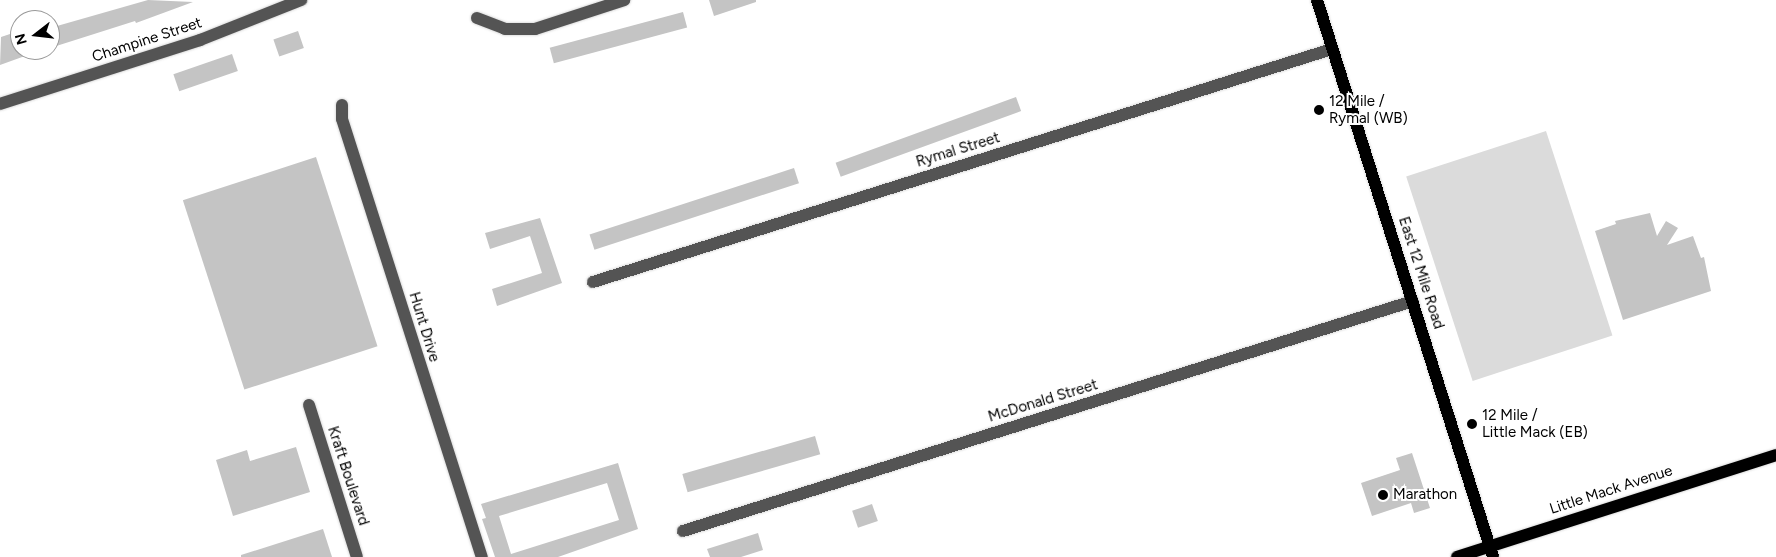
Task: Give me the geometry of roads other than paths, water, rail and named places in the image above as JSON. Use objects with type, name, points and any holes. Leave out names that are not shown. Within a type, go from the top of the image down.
[{"type":"main road","name":"East 12 Mile Road","points":[[1317,0],[1492,552]]},
{"type":"main road","name":"Little Mack Avenue","points":[[1457,557],[1492,552],[1776,455]]},
{"type":"street","name":"Champine Street","points":[[0,104],[200,40],[301,0]]},
{"type":"street","points":[[477,18],[505,29],[520,30],[555,23],[624,0]]},
{"type":"street","name":"Rymal Street","points":[[593,282],[1332,49]]},
{"type":"street","name":"Hunt Drive","points":[[342,105],[348,137],[482,557]]},
{"type":"street","name":"McDonald Street","points":[[683,531],[1413,302]]},
{"type":"street","name":"Kraft Boulevard","points":[[309,405],[358,557]]},
{"type":"place","name":"12 Mile / Rymal (WB)","points":[[1319,110]]},
{"type":"place","name":"12 Mile / Little Mack (EB)","points":[[1472,424]]},
{"type":"place","name":"Marathon","points":[[1383,495]]}]
